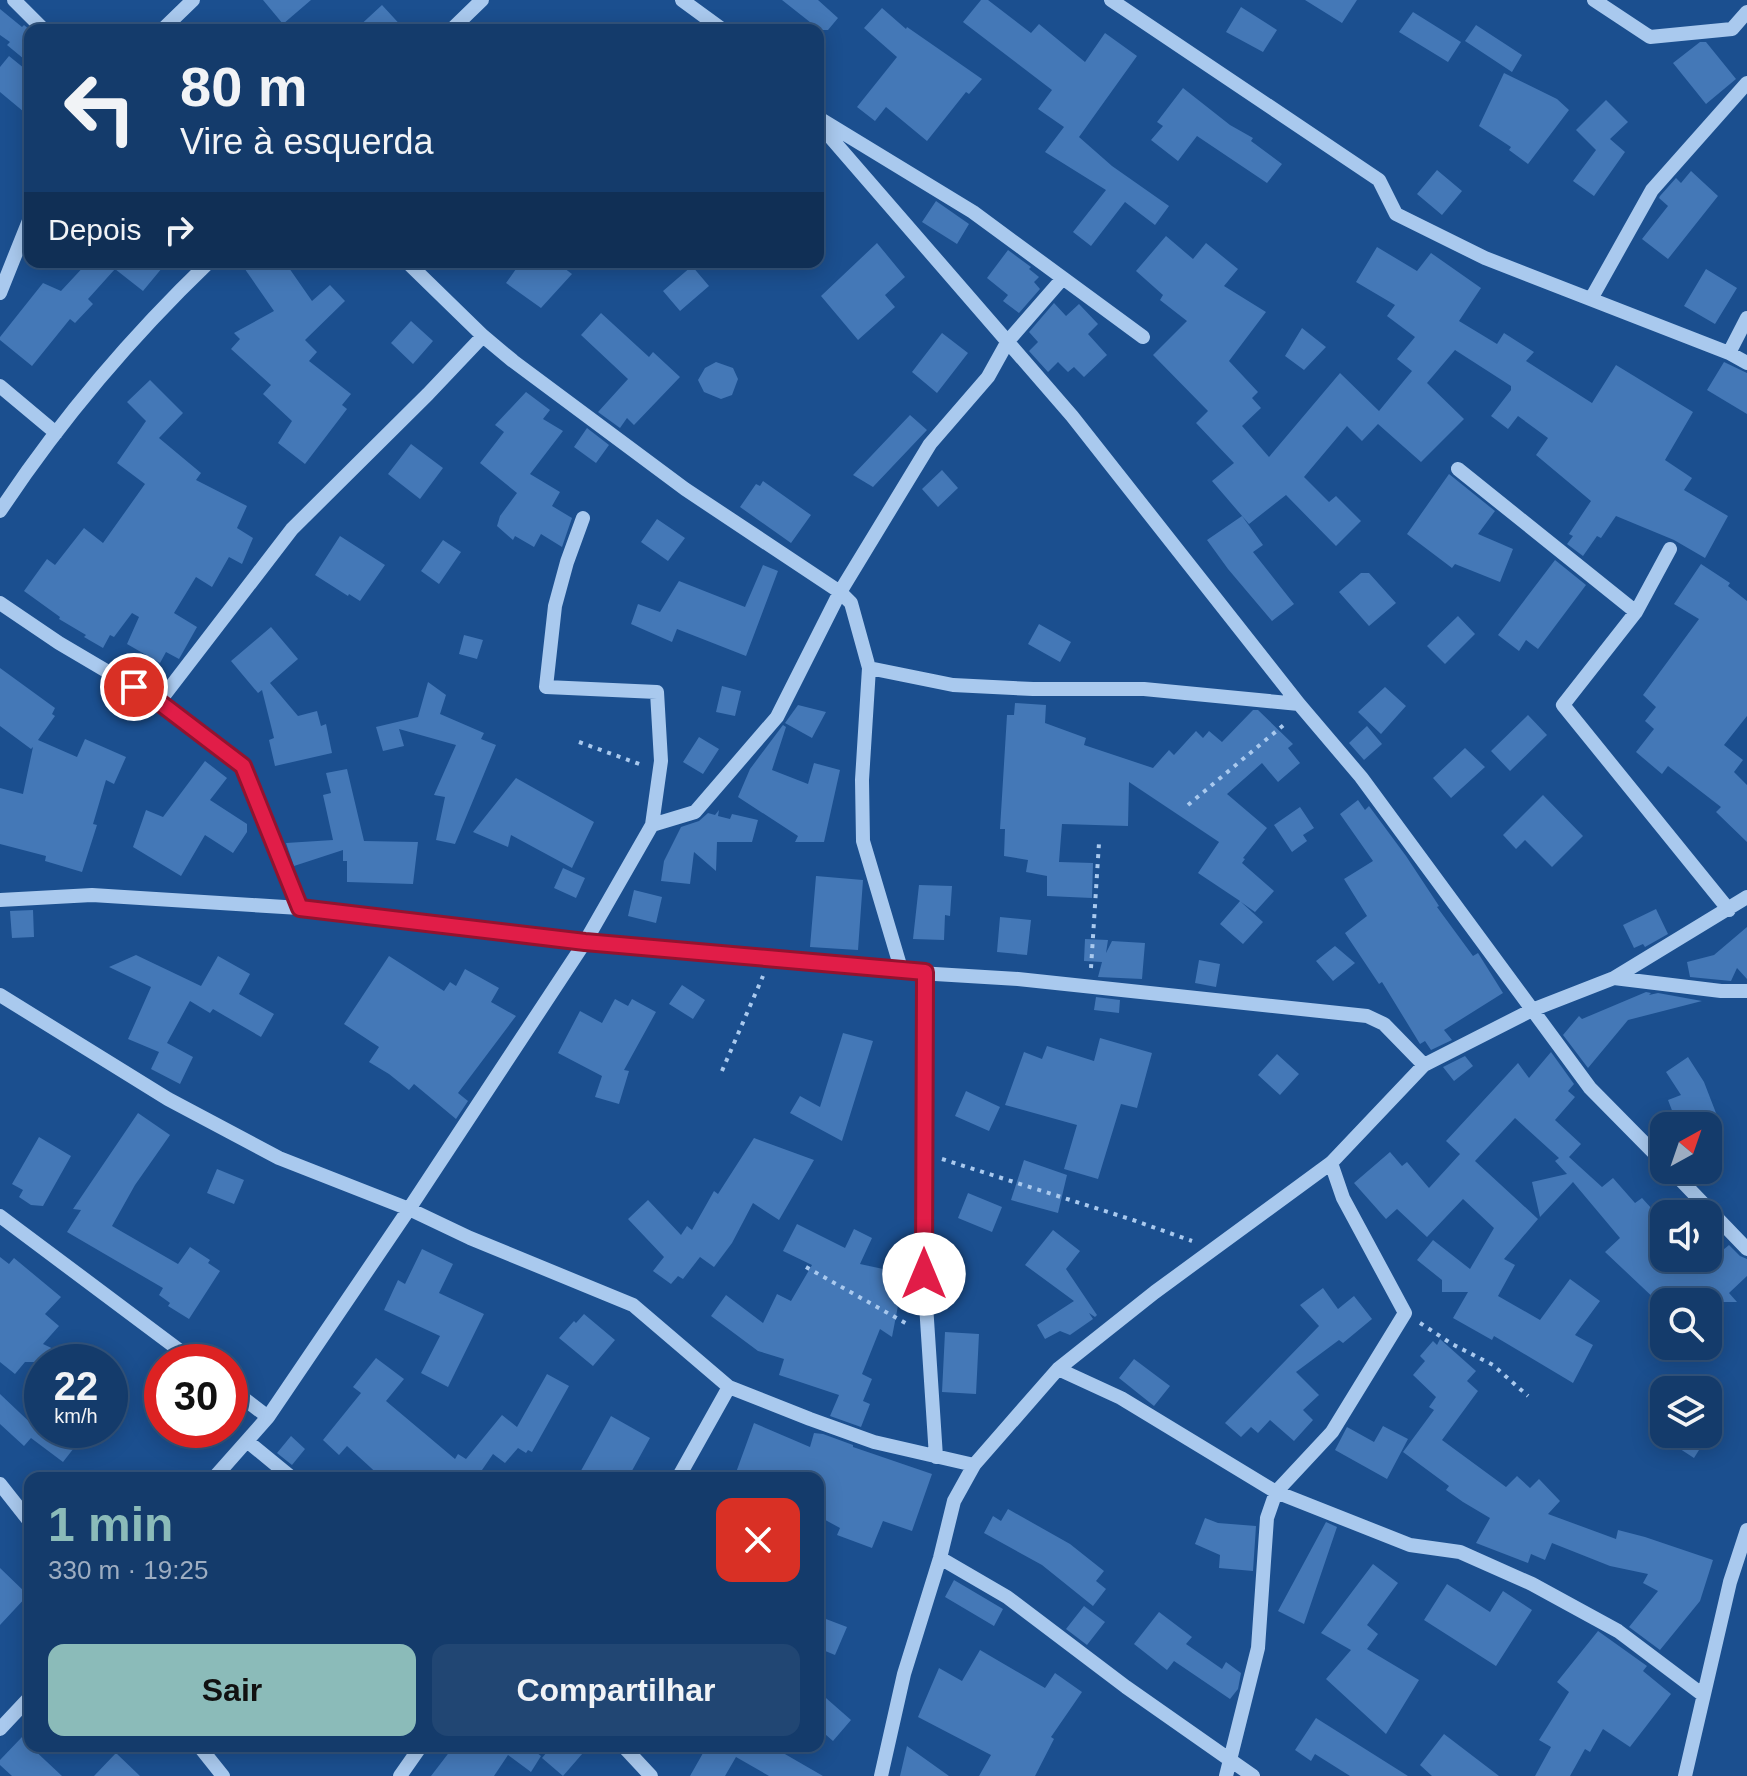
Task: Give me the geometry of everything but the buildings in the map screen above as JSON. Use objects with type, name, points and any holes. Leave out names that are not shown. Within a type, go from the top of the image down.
[{"type":"street","points":[[14,0],[38,24]]},
{"type":"street","points":[[168,24],[193,0]]},
{"type":"street","points":[[457,24],[482,0]]},
{"type":"street","points":[[682,0],[715,24]]},
{"type":"street","points":[[1111,0],[1379,180],[1396,214],[1485,258],[1729,353],[1747,363]]},
{"type":"street","points":[[1594,0],[1650,37],[1732,29],[1747,12]]},
{"type":"street","points":[[1591,299],[1652,190],[1747,83]]},
{"type":"street","points":[[824,125],[973,212],[1143,337]]},
{"type":"street","points":[[824,128],[1072,416],[1301,706],[1361,777],[1590,1088],[1650,1149]]},
{"type":"street","points":[[0,293],[24,233]]},
{"type":"street","points":[[0,511],[56,433],[172,298],[203,268]]},
{"type":"street","points":[[413,268],[483,336],[685,489],[840,592],[851,603],[869,668],[862,780],[863,841],[902,972]]},
{"type":"street","points":[[652,825],[695,812],[777,717],[840,592],[930,444],[988,377],[1008,341],[1063,278]]},
{"type":"street","points":[[1729,353],[1747,318]]},
{"type":"street","points":[[159,702],[292,529],[483,336]]},
{"type":"street","points":[[0,386],[56,433]]},
{"type":"street","points":[[1458,469],[1636,612]]},
{"type":"street","points":[[248,1440],[268,1417],[409,1209],[585,942],[652,825],[659,771],[657,692],[546,687],[555,606],[583,518]]},
{"type":"street","points":[[1670,549],[1636,612],[1563,705],[1729,910]]},
{"type":"street","points":[[0,603],[59,643],[159,702],[243,766],[300,908]]},
{"type":"street","points":[[869,668],[953,685],[1144,689],[1301,706]]},
{"type":"street","points":[[0,900],[92,895],[300,908],[585,942],[1089,986],[1367,1016],[1384,1024],[1424,1065]]},
{"type":"street","points":[[881,1776],[904,1674],[954,1501],[974,1465],[1058,1369],[1155,1292],[1331,1163],[1424,1065],[1532,1010],[1614,978],[1747,897]]},
{"type":"street","points":[[925,972],[924,1274],[936,1457]]},
{"type":"street","points":[[1614,978],[1721,991],[1747,991]]},
{"type":"street","points":[[0,995],[168,1099],[279,1158],[409,1209],[470,1238],[633,1305],[729,1387],[874,1442],[974,1465]]},
{"type":"street","points":[[1226,1776],[1258,1648],[1267,1518],[1276,1492],[1332,1432],[1405,1313],[1343,1198],[1331,1163]]},
{"type":"street","points":[[1684,1184],[1747,1249]]},
{"type":"street","points":[[0,1216],[171,1344]]},
{"type":"street","points":[[1058,1369],[1121,1398],[1276,1492],[1410,1545],[1460,1552],[1532,1584],[1618,1631],[1703,1695]]},
{"type":"street","points":[[681,1472],[729,1387]]},
{"type":"street","points":[[248,1402],[268,1417]]},
{"type":"street","points":[[248,1442],[285,1472]]},
{"type":"street","points":[[219,1472],[241,1448]]},
{"type":"street","points":[[0,1484],[24,1514]]},
{"type":"street","points":[[1685,1776],[1730,1582],[1747,1530]]},
{"type":"street","points":[[940,1558],[1007,1597],[1126,1687],[1253,1776]]},
{"type":"street","points":[[0,1729],[24,1703]]},
{"type":"street","points":[[204,1752],[223,1776]]},
{"type":"street","points":[[400,1776],[417,1752]]},
{"type":"street","points":[[629,1752],[651,1776]]},
{"type":"path","points":[[1188,805],[1301,706]]},
{"type":"path","points":[[579,742],[659,771]]},
{"type":"path","points":[[1089,986],[1099,843]]},
{"type":"path","points":[[722,1071],[770,959]]},
{"type":"path","points":[[924,1155],[1133,1220],[1177,1235],[1211,1252]]},
{"type":"path","points":[[806,1267],[929,1335]]},
{"type":"path","points":[[1405,1313],[1452,1344],[1493,1365],[1528,1396]]},
{"type":"route","points":[[134,687],[159,702],[243,766],[300,908],[585,942],[925,972],[924,1274]]}]
